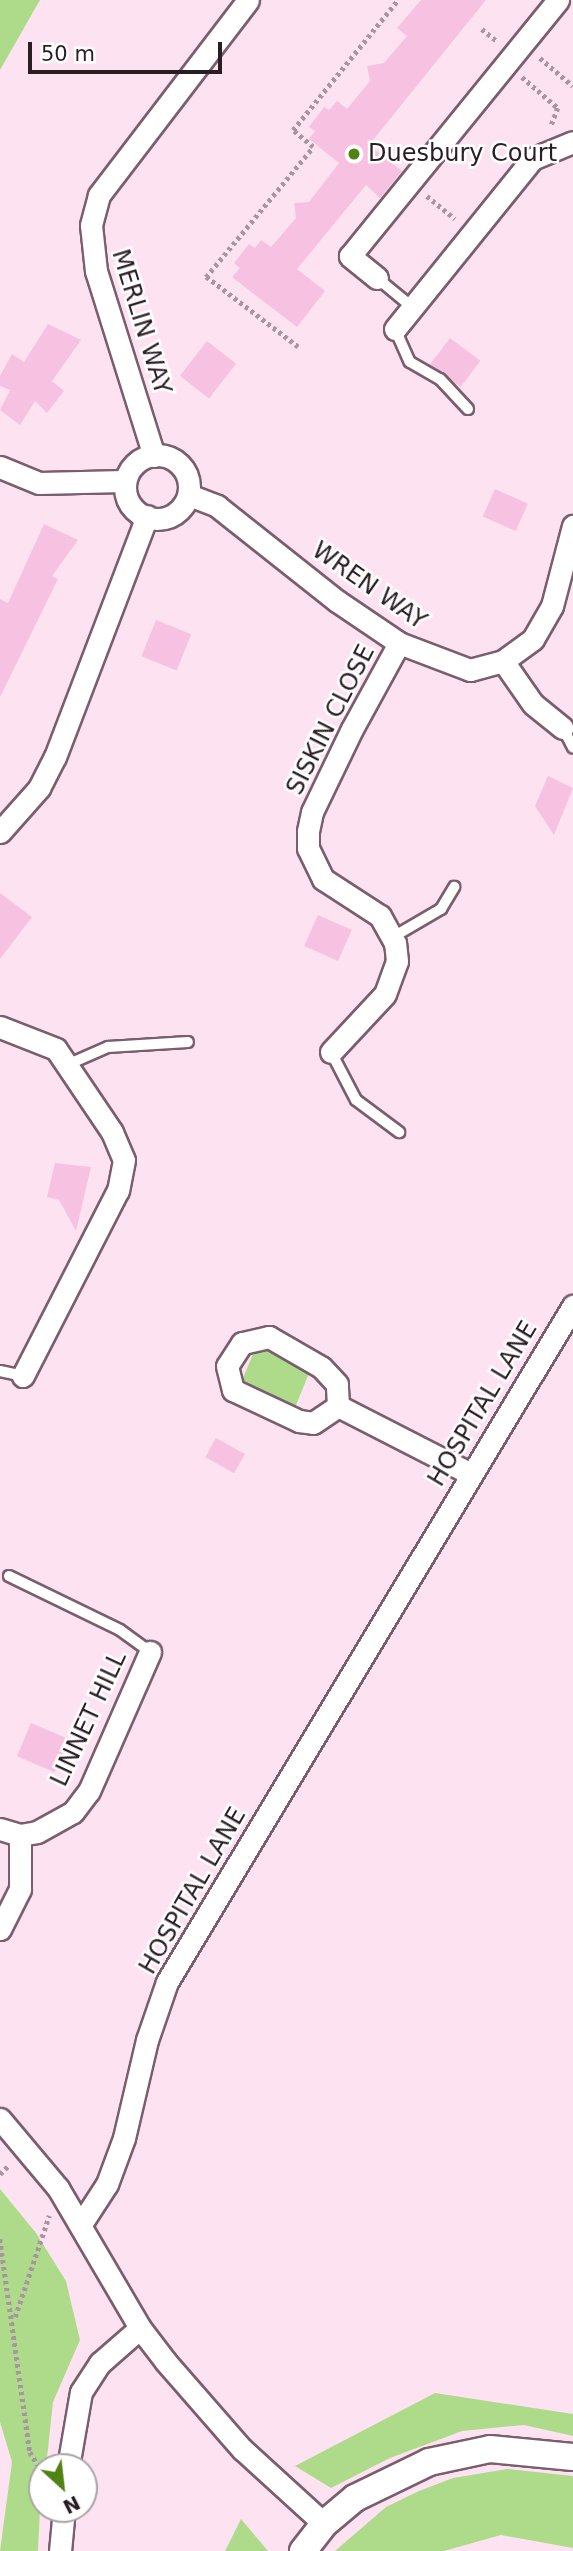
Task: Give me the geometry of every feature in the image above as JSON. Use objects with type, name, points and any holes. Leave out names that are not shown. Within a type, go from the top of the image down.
[{"type":"street","name":"MERLIN WAY","points":[[154,456],[96,271],[91,225],[99,195],[248,0]]},
{"type":"street","points":[[377,278],[350,256],[558,0]]},
{"type":"street","points":[[395,329],[531,159],[564,145]]},
{"type":"street","points":[[154,456],[165,457],[184,470],[189,495],[170,517],[147,516],[131,503],[124,481],[131,467],[154,456]]},
{"type":"street","points":[[0,467],[39,483],[124,481]]},
{"type":"street","name":"WREN WAY","points":[[189,495],[217,506],[337,601],[399,643],[470,670],[503,662],[533,639],[552,606],[573,526]]},
{"type":"street","points":[[0,832],[39,788],[55,757],[147,516]]},
{"type":"street","name":"SISKIN CLOSE","points":[[393,937],[368,905],[323,879],[308,848],[308,831],[312,813],[352,729],[399,643]]},
{"type":"street","points":[[503,662],[533,704],[563,728]]},
{"type":"street","points":[[331,1052],[371,1013],[393,979],[397,961],[393,937]]},
{"type":"street","points":[[0,1027],[56,1049],[69,1064],[119,1144],[123,1174],[23,1376]]},
{"type":"street","name":"HOSPITAL LANE","points":[[81,2224],[107,2184],[116,2161],[147,2040],[167,1982],[573,1306]]},
{"type":"street","points":[[269,1337],[321,1367],[337,1384],[338,1406],[313,1423],[299,1422],[233,1390],[227,1366],[242,1343],[269,1337]]},
{"type":"street","points":[[338,1406],[471,1474]]},
{"type":"street","name":"LINNET HILL","points":[[10,1832],[62,1820],[89,1791],[150,1652]]},
{"type":"street","points":[[0,1929],[20,1889],[10,1832]]},
{"type":"street","points":[[0,2119],[66,2201],[140,2328],[242,2449],[324,2524]]},
{"type":"street","points":[[70,2453],[81,2392],[100,2363],[140,2328]]},
{"type":"street","points":[[303,2551],[324,2524],[390,2478],[462,2453],[522,2449],[573,2457]]},
{"type":"street","points":[[61,2551],[63,2523]]},
{"type":"lane","points":[[377,278],[412,307]]},
{"type":"lane","points":[[395,329],[410,362],[440,379],[468,409]]},
{"type":"lane","points":[[563,728],[573,748]]},
{"type":"lane","points":[[393,937],[441,909],[454,887]]},
{"type":"lane","points":[[69,1064],[108,1047],[188,1042]]},
{"type":"lane","points":[[331,1052],[356,1100],[399,1132]]},
{"type":"lane","points":[[0,1371],[23,1376]]},
{"type":"lane","points":[[9,1576],[121,1630],[150,1652]]},
{"type":"path","points":[[298,347],[206,277],[313,147],[293,130],[398,0]]},
{"type":"path","points":[[534,53],[573,86]]},
{"type":"path","points":[[516,70],[558,108],[550,128],[564,145]]},
{"type":"path","points":[[410,182],[473,234]]},
{"type":"path","points":[[14,2321],[48,2217],[66,2201]]},
{"type":"path","points":[[0,2239],[14,2321],[31,2453]]},
{"type":"green space","points":[[0,0],[40,0],[0,70]]},
{"type":"green space","points":[[263,1346],[310,1371],[294,1410],[241,1383],[253,1354]]},
{"type":"green space","points":[[0,2189],[36,2233],[66,2281],[80,2340],[53,2402],[48,2453],[28,2453],[28,2523],[39,2523],[38,2551],[0,2551],[12,2462],[0,2422]]},
{"type":"green space","points":[[435,2393],[573,2414],[573,2436],[524,2425],[462,2431],[390,2458],[331,2488],[295,2466]]},
{"type":"green space","points":[[507,2469],[573,2476],[573,2548],[501,2535],[444,2551],[335,2551],[386,2507],[419,2491],[453,2478]]},
{"type":"green space","points":[[241,2519],[268,2551],[225,2551]]},
{"type":"building","name":"Duesbury Court","points":[[421,0],[486,0],[369,145],[402,171],[380,198],[366,185],[297,269],[325,291],[297,327],[232,277],[240,268],[234,263],[249,244],[255,248],[261,240],[271,247],[296,218],[294,203],[309,202],[339,163],[309,139],[315,131],[309,127],[324,107],[329,110],[337,101],[347,109],[370,81],[367,66],[384,63],[407,36],[397,28]]},
{"type":"building","points":[[48,324],[81,340],[52,381],[64,391],[47,413],[35,401],[20,425],[0,410],[10,390],[0,386],[0,376],[12,354],[24,362]]},
{"type":"building","points":[[450,338],[480,361],[460,387],[430,364]]},
{"type":"building","points":[[207,341],[236,364],[209,398],[180,376]]},
{"type":"building","points":[[495,489],[528,504],[516,531],[483,516]]},
{"type":"building","points":[[44,524],[78,540],[52,576],[58,579],[0,697],[0,599],[8,603]]},
{"type":"building","points":[[156,620],[191,634],[177,670],[141,656]]},
{"type":"building","points":[[548,776],[573,788],[554,835],[535,806]]},
{"type":"building","points":[[0,893],[32,917],[0,959]]},
{"type":"building","points":[[318,915],[352,930],[338,961],[304,946]]},
{"type":"building","points":[[55,1163],[91,1167],[76,1231],[59,1200],[47,1197]]},
{"type":"building","points":[[216,1438],[245,1454],[234,1473],[205,1457]]},
{"type":"building","points":[[31,1723],[69,1739],[55,1772],[17,1756]]},
{"type":"place","name":"Duesbury Court","points":[[354,154]]}]
